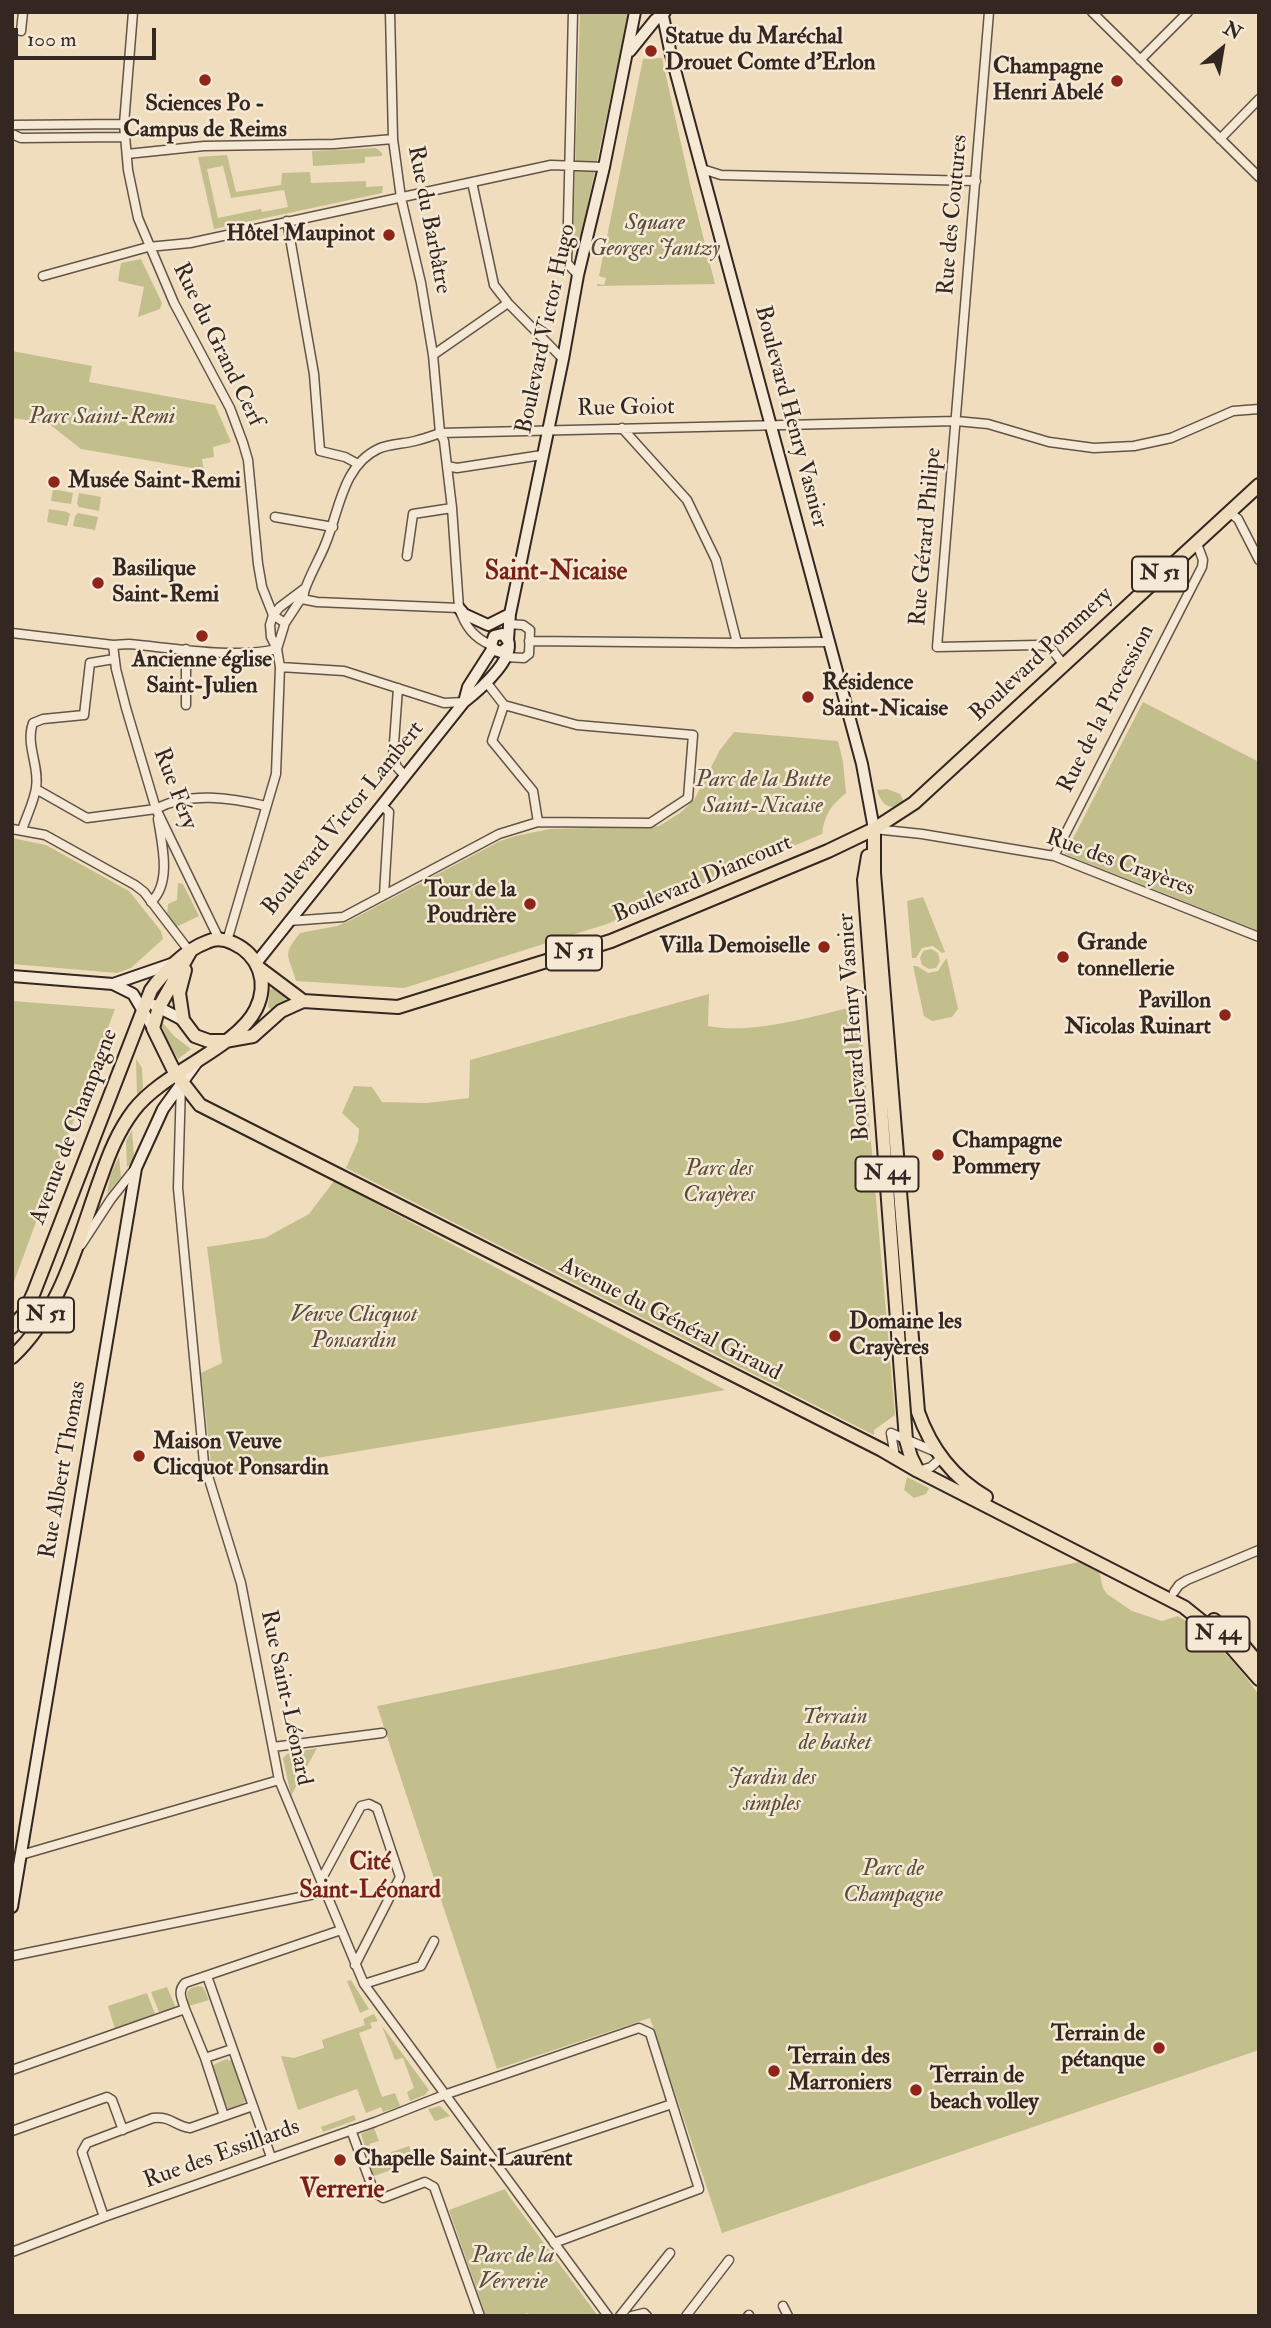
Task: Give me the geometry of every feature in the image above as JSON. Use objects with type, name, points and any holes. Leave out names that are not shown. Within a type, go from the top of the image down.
[{"type":"main road","name":"Boulevard Pommery","points":[[874,829],[917,800],[1259,485]]},
{"type":"main road","name":"Boulevard Diancourt","points":[[303,1001],[398,1007],[414,1003],[611,941],[874,829]]},
{"type":"main road","name":"Boulevard Henry Vasnier","points":[[874,829],[864,880],[906,1440],[918,1471]]},
{"type":"main road","name":"Boulevard Henry Vasnier","points":[[874,829],[874,870],[915,1396],[922,1423],[939,1455]]},
{"type":"main road","points":[[153,1028],[159,1007],[190,952],[207,942],[223,940],[244,948],[258,965],[303,1001]]},
{"type":"main road","points":[[190,952],[179,993],[183,1020],[195,1036],[209,1041],[225,1041],[247,1022],[256,1010],[261,995],[258,965]]},
{"type":"main road","name":"Avenue de Champagne","points":[[12,1326],[23,1314],[34,1292],[130,1049],[144,1005],[159,978],[190,952]]},
{"type":"main road","name":"N 51","points":[[225,1041],[253,1036],[281,1011],[303,1001]]},
{"type":"main road","name":"Avenue du Général Giraud","points":[[153,1028],[178,1078],[203,1107],[1146,1586],[1184,1607],[1209,1625],[1259,1679]]},
{"type":"main road","name":"Avenue de Champagne","points":[[12,1357],[43,1321],[69,1266],[117,1137],[144,1098],[178,1078],[201,1056],[225,1041]]},
{"type":"main road","name":"N 44","points":[[939,1455],[961,1480],[986,1497],[1188,1601],[1231,1634],[1259,1664]]},
{"type":"street","points":[[21,31],[23,12]]},
{"type":"street","points":[[12,134],[22,138],[124,137],[133,12]]},
{"type":"street","name":"Rue du Barbâtre","points":[[390,12],[393,139],[401,198],[421,283],[433,355],[440,433],[444,441],[452,508],[459,608]]},
{"type":"street","points":[[573,12],[567,263],[578,275]]},
{"type":"street","name":"Boulevard Victor Hugo","points":[[509,619],[578,275],[604,167],[635,12]]},
{"type":"street","name":"Rue des Coutures","points":[[956,421],[989,12]]},
{"type":"street","points":[[1092,12],[1259,177]]},
{"type":"street","points":[[1140,60],[1188,12]]},
{"type":"street","name":"Boulevard Victor Hugo","points":[[628,53],[658,15]]},
{"type":"street","name":"Boulevard Henry Vasnier","points":[[658,15],[862,764],[874,829]]},
{"type":"street","points":[[1220,139],[1259,99]]},
{"type":"street","points":[[12,125],[124,124]]},
{"type":"street","name":"Rue du Grand Cerf","points":[[124,137],[138,218],[148,247],[229,408],[243,443],[248,460],[258,564],[262,587],[273,615],[271,637],[277,649],[280,667],[276,774],[223,940]]},
{"type":"street","points":[[127,154],[204,146],[334,144],[393,139]]},
{"type":"street","points":[[43,276],[148,247],[190,243],[551,165],[604,167]]},
{"type":"street","points":[[702,169],[721,175],[976,181]]},
{"type":"street","points":[[472,182],[494,285],[563,359]]},
{"type":"street","points":[[12,633],[113,645],[262,653],[277,649],[285,623],[302,599],[304,589],[333,527],[347,482],[358,464],[345,457],[320,451],[314,374],[287,221]]},
{"type":"street","points":[[433,355],[508,303]]},
{"type":"street","name":"Rue Goiot","points":[[358,464],[378,449],[419,441],[440,433],[622,428],[956,421],[988,424],[1049,442],[1094,448],[1134,446],[1171,438],[1233,411],[1259,409]]},
{"type":"street","name":"Rue Gérard Philipe","points":[[956,421],[937,647],[1038,645],[1050,647],[1063,664]]},
{"type":"street","points":[[622,428],[687,500],[716,560],[737,643]]},
{"type":"street","points":[[447,466],[457,468],[542,455]]},
{"type":"street","points":[[407,556],[413,514],[452,508]]},
{"type":"street","points":[[1228,512],[1238,519],[1259,560]]},
{"type":"street","points":[[275,517],[333,527]]},
{"type":"street","name":"Rue de la Procession","points":[[1054,856],[1202,567],[1203,560],[1196,541]]},
{"type":"street","points":[[285,623],[273,615],[304,589]]},
{"type":"street","points":[[302,599],[317,602],[459,608],[464,614],[488,625],[509,619],[530,630],[529,654],[524,658],[507,648]]},
{"type":"street","points":[[459,608],[476,639],[493,643],[501,652],[507,648]]},
{"type":"street","points":[[464,702],[468,687],[509,619]]},
{"type":"street","points":[[280,667],[344,671],[444,703],[464,702],[493,678],[507,648],[509,619]]},
{"type":"street","points":[[529,641],[829,642]]},
{"type":"street","name":"Rue Féry","points":[[113,645],[126,708],[156,809],[223,940]]},
{"type":"street","points":[[186,649],[186,705]]},
{"type":"street","points":[[114,659],[90,663],[84,715],[43,719],[33,723],[29,734],[36,789],[17,830],[45,835],[127,880],[144,892],[190,952]]},
{"type":"street","points":[[289,921],[342,917],[499,834],[538,822],[650,822],[688,798],[693,735],[577,725],[504,705],[487,683]]},
{"type":"street","points":[[398,688],[393,757],[405,776]]},
{"type":"street","name":"Boulevard Victor Lambert","points":[[258,965],[289,921],[464,702]]},
{"type":"street","points":[[504,705],[492,741],[533,791],[538,822]]},
{"type":"street","points":[[36,789],[87,818],[156,809],[165,804],[210,797],[266,806]]},
{"type":"street","points":[[382,806],[389,811],[384,895]]},
{"type":"street","points":[[151,902],[163,883],[162,847],[156,809]]},
{"type":"street","name":"Rue des Crayères","points":[[874,829],[922,834],[1054,856],[1259,937]]},
{"type":"street","points":[[113,984],[177,962]]},
{"type":"street","points":[[12,976],[113,984],[133,994],[144,1005],[153,1028]]},
{"type":"street","points":[[144,1005],[159,1007],[183,1020]]},
{"type":"street","name":"Rue Albert Thomas","points":[[12,1907],[136,1168],[178,1078]]},
{"type":"street","name":"Rue Saint-Léonard","points":[[178,1078],[178,1188],[205,1462],[242,1583],[279,1780],[364,1984],[608,2316]]},
{"type":"street","points":[[69,1266],[111,1199],[136,1168]]},
{"type":"street","points":[[895,1457],[891,1433],[939,1455],[931,1467],[918,1471]]},
{"type":"street","points":[[1174,1592],[1187,1580],[1259,1550]]},
{"type":"street","points":[[273,1747],[382,1732]]},
{"type":"street","points":[[21,1855],[279,1780]]},
{"type":"street","points":[[321,1880],[361,1806],[369,1804],[377,1808],[400,1877],[355,1965]]},
{"type":"street","points":[[12,1956],[325,1892]]},
{"type":"street","points":[[224,2116],[180,1993],[181,1987],[184,1983],[341,1930]]},
{"type":"street","points":[[364,1984],[421,1966],[434,1941]]},
{"type":"street","points":[[207,1976],[271,2157]]},
{"type":"street","points":[[12,2070],[185,2008]]},
{"type":"street","name":"Rue des Essillards","points":[[12,2252],[444,2095],[639,2028],[650,2033],[699,2189],[554,2243]]},
{"type":"street","points":[[205,2058],[232,2049]]},
{"type":"street","points":[[12,2131],[107,2097],[113,2100],[123,2130]]},
{"type":"street","points":[[495,2163],[672,2104]]},
{"type":"street","points":[[104,2217],[82,2152],[87,2143],[153,2118],[164,2117],[183,2127],[190,2127],[253,2106]]},
{"type":"street","points":[[351,2130],[374,2192],[383,2197],[425,2182],[434,2187],[480,2316]]},
{"type":"street","points":[[620,2316],[670,2253]]},
{"type":"street","points":[[686,2316],[729,2260]]},
{"type":"street","points":[[783,2306],[788,2316]]},
{"type":"street","points":[[632,2316],[644,2313],[647,2316]]},
{"type":"green space","points":[[580,12],[629,12],[581,236],[576,239],[573,236]]},
{"type":"green space","name":"Square Georges Jantzy","points":[[662,58],[715,284],[597,286],[604,285],[606,278],[599,276],[643,59]]},
{"type":"green space","points":[[376,148],[382,156],[365,157],[365,163],[313,166],[312,151]]},
{"type":"green space","points":[[227,155],[236,192],[281,185],[282,173],[310,172],[311,183],[366,181],[366,187],[383,186],[382,193],[214,229],[198,157]],"holes":[[[223,166],[231,198],[284,190],[288,207],[262,212],[261,209],[218,218],[207,169]]]},
{"type":"green space","points":[[141,259],[162,303],[160,309],[138,317],[144,287],[118,281],[121,263]]},
{"type":"green space","name":"Parc Saint-Remi","points":[[12,351],[92,366],[89,382],[215,405],[231,442],[213,447],[214,457],[202,459],[204,470],[81,449],[48,423],[12,418]]},
{"type":"green space","points":[[53,489],[73,493],[71,504],[51,501]]},
{"type":"green space","points":[[79,493],[101,497],[99,511],[79,507]]},
{"type":"green space","points":[[49,509],[70,514],[67,526],[47,522]]},
{"type":"green space","points":[[78,513],[98,517],[95,530],[73,526]]},
{"type":"green space","points":[[1143,702],[1259,762],[1259,931],[1065,854]]},
{"type":"green space","name":"Parc de la Butte Saint-Nicaise","points":[[734,732],[838,741],[846,793],[830,810],[822,834],[607,924],[404,988],[296,981],[288,956],[290,947],[300,933],[337,926],[351,920],[500,841],[550,829],[659,826],[694,800],[720,750]]},
{"type":"green space","points":[[887,789],[900,794],[904,802],[894,807],[887,805],[877,790]]},
{"type":"green space","points":[[12,838],[46,845],[129,891],[161,931],[163,939],[131,968],[117,973],[12,964]]},
{"type":"green space","points":[[178,883],[183,884],[199,916],[176,927],[167,915],[168,904],[177,900]]},
{"type":"green space","points":[[923,897],[945,952],[942,953],[933,946],[922,948],[916,958],[912,958],[907,901]]},
{"type":"green space","points":[[931,949],[938,953],[940,961],[936,968],[929,969],[922,965],[920,958],[923,951]]},
{"type":"green space","points":[[947,959],[958,1009],[952,1017],[932,1021],[924,1016],[913,966],[928,973],[938,971]]},
{"type":"green space","points":[[273,988],[286,997],[285,1001],[272,1010],[268,1007],[270,990]]},
{"type":"green space","name":"Parc des Crayères","points":[[709,994],[708,1026],[725,1028],[784,1023],[859,1005],[895,1415],[874,1430],[874,1435],[346,1168],[358,1141],[359,1129],[342,1113],[354,1086],[372,1087],[382,1102],[427,1103],[469,1098],[470,1060]]},
{"type":"green space","points":[[12,1001],[115,1009],[12,1287]]},
{"type":"green space","points":[[161,1024],[191,1049],[178,1059],[168,1042]]},
{"type":"green space","points":[[136,1059],[142,1068],[143,1088],[137,1095]]},
{"type":"green space","points":[[132,1130],[134,1157],[127,1168],[126,1141]]},
{"type":"green space","points":[[119,1156],[121,1177],[107,1194],[110,1176]]},
{"type":"green space","name":"Veuve Clicquot Ponsardin","points":[[334,1181],[725,1390],[215,1475],[211,1463],[201,1373],[222,1363],[207,1247],[265,1238],[309,1214]]},
{"type":"green space","points":[[907,1477],[929,1488],[926,1494],[914,1498],[904,1490]]},
{"type":"green space","name":"Parc de Champagne","points":[[1079,1562],[1099,1571],[1107,1594],[1132,1611],[1162,1621],[1178,1616],[1190,1624],[1223,1651],[1259,1695],[1259,2050],[722,2233],[650,2018],[497,2069],[377,1706]]},
{"type":"green space","points":[[317,1748],[291,1796],[283,1758],[287,1754]]},
{"type":"green space","points":[[351,1980],[369,2009],[360,2013],[347,1981]]},
{"type":"green space","points":[[198,1986],[203,1987],[209,2000],[189,2006],[187,1992]]},
{"type":"green space","points":[[167,1987],[176,2008],[159,2012],[151,1992]]},
{"type":"green space","points":[[147,1993],[155,2014],[115,2029],[108,2006]]},
{"type":"green space","points":[[374,2014],[378,2021],[370,2023],[372,2028],[359,2033],[382,2097],[395,2093],[400,2106],[383,2112],[381,2107],[366,2113],[357,2089],[298,2110],[281,2056],[294,2058],[324,2048],[322,2040],[365,2025],[363,2019]]},
{"type":"green space","points":[[382,2026],[429,2090],[425,2095],[410,2101],[407,2092],[414,2088],[403,2058],[395,2060]]},
{"type":"green space","points":[[226,2059],[232,2061],[245,2101],[228,2109],[211,2066]]},
{"type":"green space","points":[[440,2106],[450,2116],[435,2121],[428,2109]]},
{"type":"green space","points":[[354,2115],[356,2120],[323,2132],[321,2127]]},
{"type":"green space","points":[[374,2128],[379,2141],[369,2144],[374,2158],[409,2146],[414,2162],[374,2176],[361,2134]]},
{"type":"green space","name":"Parc de la Verrerie","points":[[505,2189],[598,2316],[529,2316],[528,2313],[520,2316],[486,2316],[449,2210]]},
{"type":"place","name":"Statue du Maréchal Drouet Comte d'Erlon","points":[[651,51]]},
{"type":"place","name":"Sciences Po - Campus de Reims","points":[[205,80]]},
{"type":"place","name":"Champagne Henri Abelé","points":[[1117,81]]},
{"type":"place","name":"Hôtel Maupinot","points":[[389,235]]},
{"type":"place","name":"Musée Saint-Remi","points":[[54,482]]},
{"type":"place","name":"Basilique Saint-Remi","points":[[98,583]]},
{"type":"place","name":"Ancienne église Saint-Julien","points":[[202,636]]},
{"type":"place","name":"Résidence Saint-Nicaise","points":[[808,697]]},
{"type":"place","name":"Tour de la Poudrière","points":[[530,904]]},
{"type":"place","name":"Villa Demoiselle","points":[[824,947]]},
{"type":"place","name":"Grande tonnellerie","points":[[1063,957]]},
{"type":"place","name":"Pavillon Nicolas Ruinart","points":[[1225,1015]]},
{"type":"place","name":"Champagne Pommery","points":[[938,1155]]},
{"type":"place","name":"Domaine les Crayères","points":[[835,1336]]},
{"type":"place","name":"Maison Veuve Clicquot Ponsardin","points":[[139,1456]]},
{"type":"place","name":"Terrain de pétanque","points":[[1159,2048]]},
{"type":"place","name":"Terrain des Marroniers","points":[[774,2071]]},
{"type":"place","name":"Terrain de beach volley","points":[[916,2090]]},
{"type":"place","name":"Chapelle Saint-Laurent","points":[[340,2160]]},
{"type":"district","name":"Saint-Nicaise","points":[[556,573]]},
{"type":"district","name":"Cité Saint-Léonard","points":[[370,1878]]},
{"type":"district","name":"Verrerie","points":[[342,2191]]},
{"type":"park label","name":"Terrain de basket","points":[[835,1731]]},
{"type":"park label","name":"Jardin des simples","points":[[772,1792]]}]
